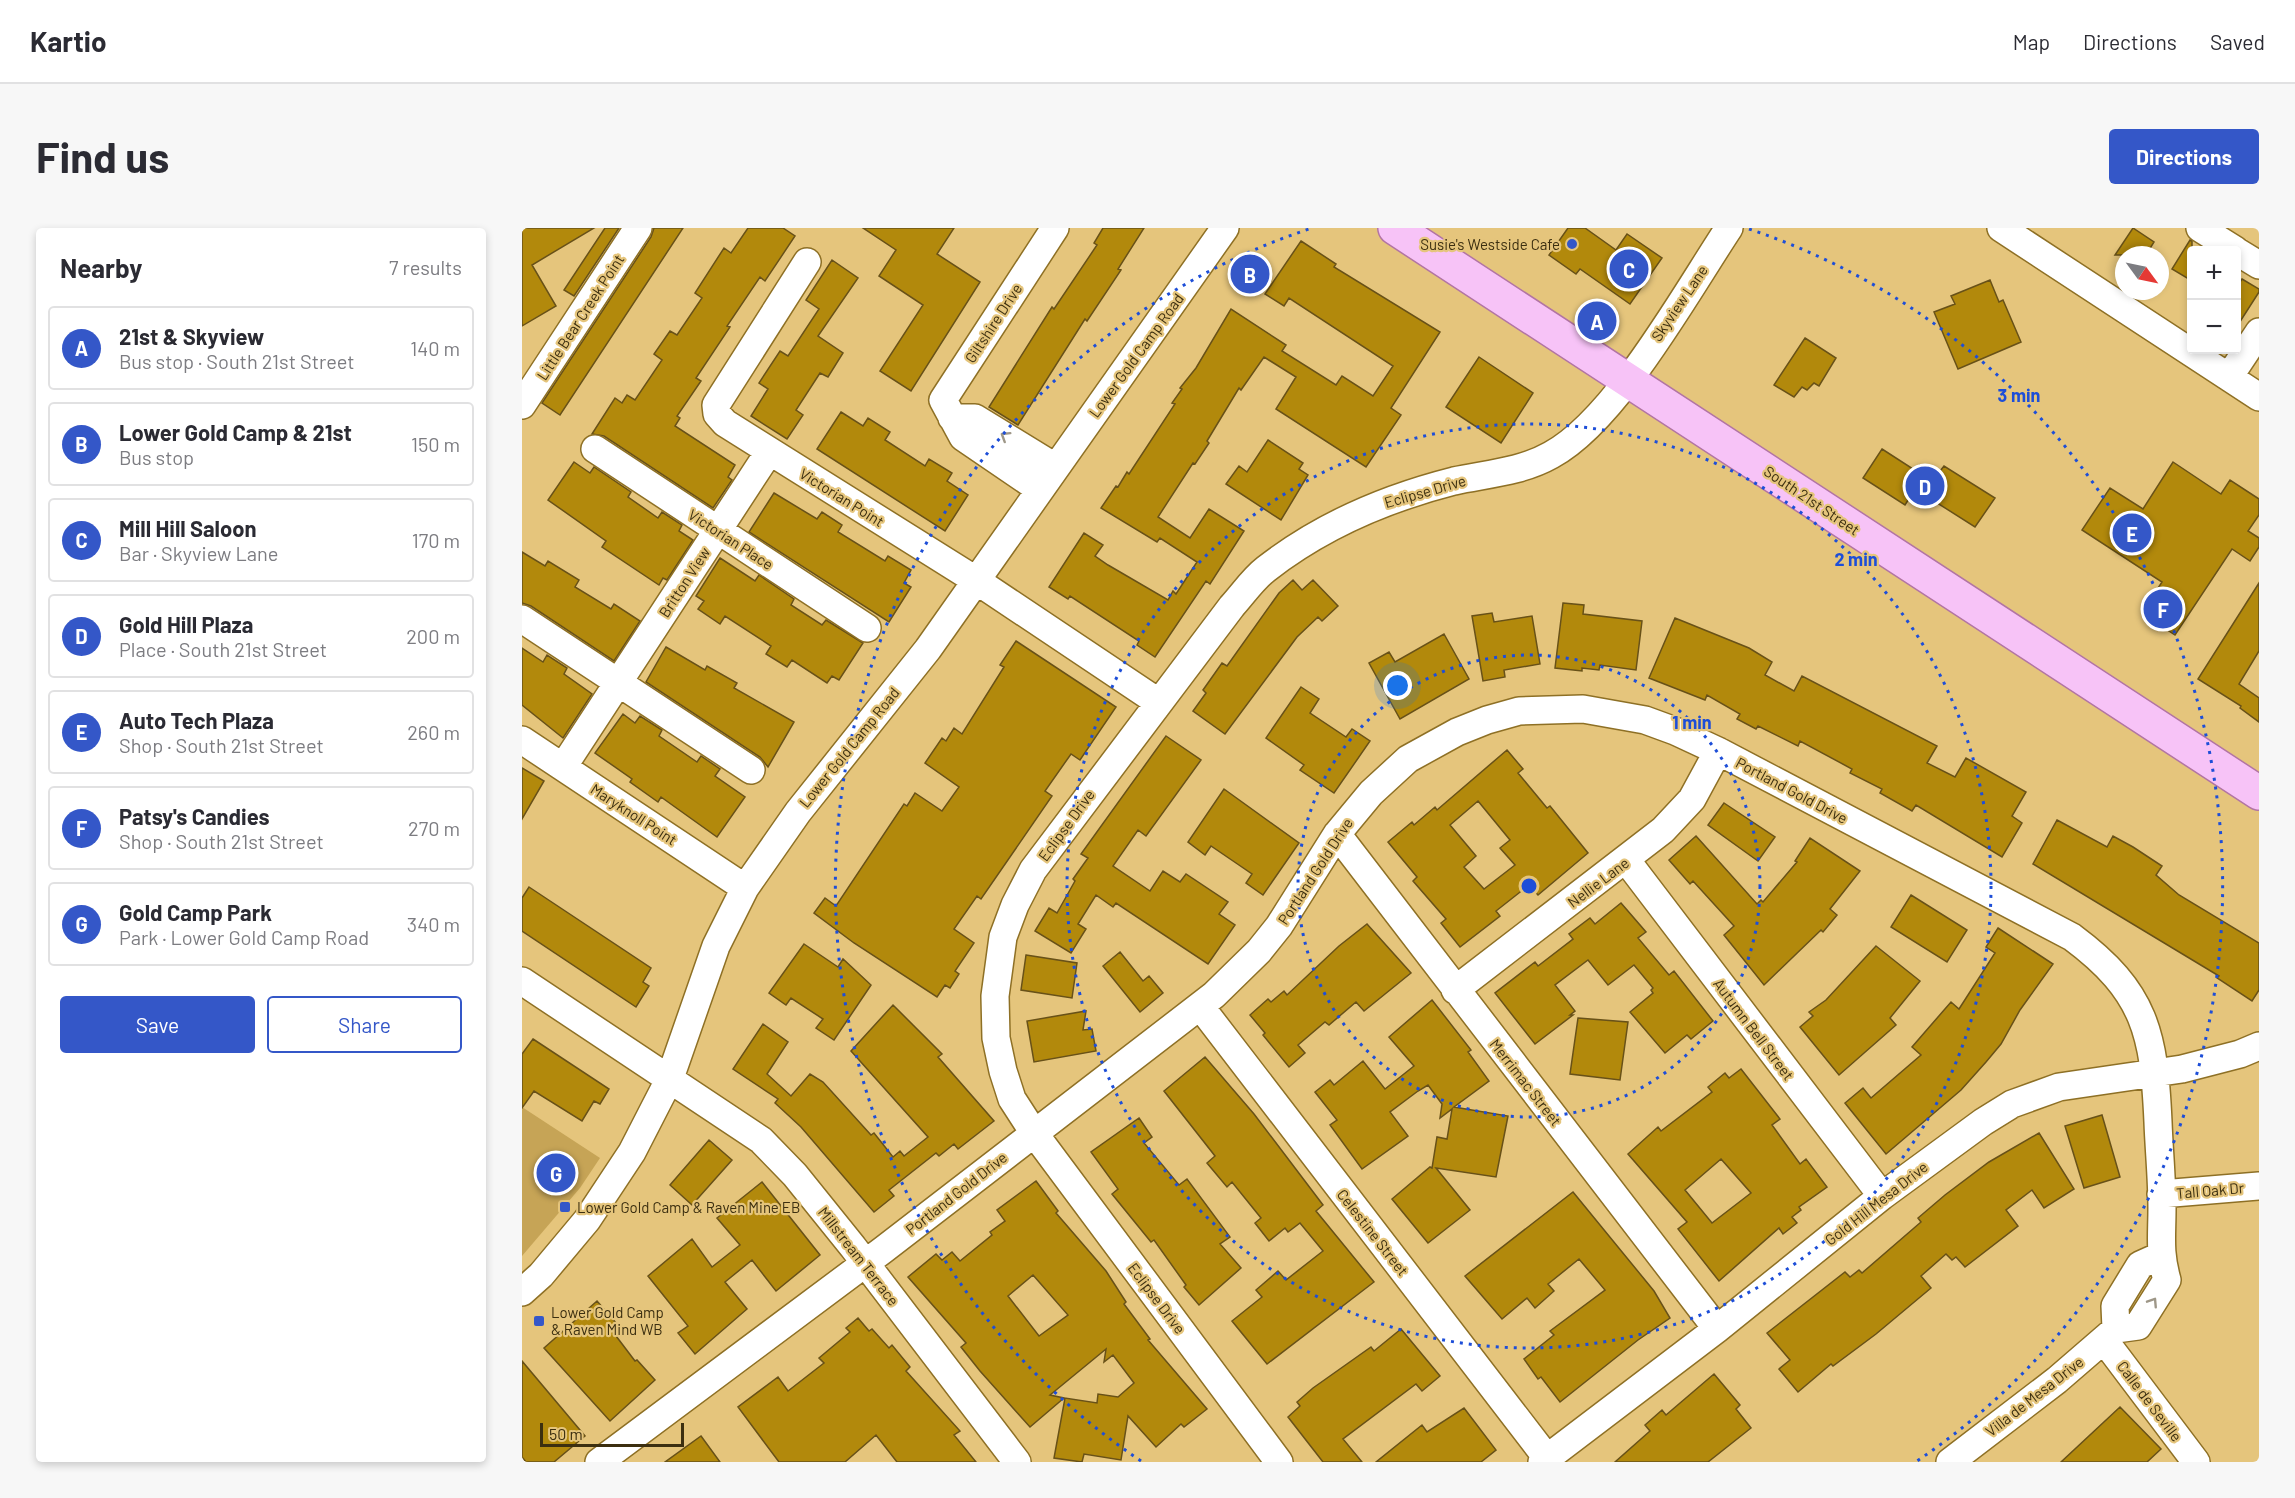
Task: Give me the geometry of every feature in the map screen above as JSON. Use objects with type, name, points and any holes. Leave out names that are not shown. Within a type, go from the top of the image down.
[{"type":"main road","name":"South 21st Street","points":[[1395,228],[2259,793]]},
{"type":"street","name":"Little Bear Creek Point","points":[[522,405],[638,228]]},
{"type":"street","name":"Giltshire Drive","points":[[1039,489],[963,437],[943,399],[1055,228]]},
{"type":"street","name":"Lower Gold Camp Road","points":[[522,1292],[541,1275],[586,1220],[632,1152],[670,1078],[716,946],[745,888],[798,812],[928,649],[1225,228]]},
{"type":"street","name":"Skyview Lane","points":[[1629,379],[1729,228]]},
{"type":"street","points":[[2013,231],[2249,386],[2259,332]]},
{"type":"street","points":[[2210,231],[2230,246]]},
{"type":"street","points":[[2241,254],[2259,265]]},
{"type":"street","name":"Victorian Point","points":[[807,262],[716,405],[717,414],[725,423],[769,452],[977,581],[1158,702]]},
{"type":"street","name":"Eclipse Drive","points":[[1280,1462],[1034,1133],[1012,1100],[996,1038],[995,996],[1003,937],[1033,870],[1232,606],[1265,570],[1326,530],[1401,496],[1513,470],[1550,456],[1572,440],[1629,379]]},
{"type":"street","points":[[952,418],[975,418],[1055,467]]},
{"type":"street","name":"Victorian Place","points":[[595,449],[867,628]]},
{"type":"street","name":"Britton View","points":[[563,767],[769,452]]},
{"type":"street","points":[[522,619],[751,770]]},
{"type":"street","name":"Portland Gold Drive","points":[[599,1462],[865,1264],[1230,981],[1279,926],[1337,834],[1355,810],[1408,759],[1457,732],[1519,711],[1552,708],[1613,713],[1675,731],[1718,751],[2079,942],[2110,969],[2139,1007],[2147,1026],[2156,1074]]},
{"type":"street","name":"Maryknoll Point","points":[[522,740],[745,888]]},
{"type":"street","name":"Nellie Lane","points":[[1455,990],[1664,831],[1692,799],[1718,751]]},
{"type":"street","name":"Merrimac Street","points":[[1337,834],[1717,1329]]},
{"type":"street","name":"Autumn Bell Street","points":[[1627,861],[1882,1196]]},
{"type":"street","name":"Millstream Terrace","points":[[522,981],[761,1140],[795,1175],[1017,1462]]},
{"type":"street","name":"Celestine Street","points":[[1200,1006],[1544,1460]]},
{"type":"street","name":"Gold Hill Mesa Drive","points":[[1544,1460],[1717,1329],[1882,1196],[1983,1122],[2012,1104],[2082,1082],[2156,1074],[2209,1063],[2259,1046]]},
{"type":"street","name":"Villa de Mesa Drive","points":[[1950,1462],[2110,1335],[2138,1326],[2167,1280],[2160,1256],[2161,1194],[2156,1074]]},
{"type":"street","name":"Tall Oak Dr","points":[[2161,1194],[2259,1186]]},
{"type":"street","name":"Calle de Seville","points":[[2110,1335],[2196,1462]]},
{"type":"shaded area","points":[[522,1107],[600,1158],[580,1188],[522,1256]]},
{"type":"building","points":[[522,228],[594,228],[532,265],[556,306],[522,326]]},
{"type":"building","points":[[605,228],[619,228],[574,296],[564,290]]},
{"type":"building","points":[[654,228],[683,228],[560,415],[542,403],[651,237]]},
{"type":"building","points":[[748,228],[783,228],[795,236],[765,281],[760,277],[727,326],[730,327],[696,378],[701,381],[677,416],[680,418],[675,426],[735,465],[728,477],[732,480],[713,508],[604,436],[592,434],[615,398],[622,403],[627,395],[635,400],[662,360],[654,354],[670,331],[677,335],[702,298],[695,293],[724,248],[731,253]]},
{"type":"building","points":[[863,228],[954,228],[937,254],[980,282],[911,391],[880,371],[923,305],[879,276],[896,250]]},
{"type":"building","points":[[1103,228],[1144,228],[1118,269],[1121,270],[1087,321],[1085,319],[1018,425],[989,407],[1052,307],[1054,309],[1097,245],[1094,243]]},
{"type":"building","points":[[1568,228],[1585,228],[1616,250],[1627,234],[1662,258],[1630,304],[1580,269],[1576,274],[1549,255]]},
{"type":"building","points":[[2133,228],[2154,242],[2152,246],[2121,246]]},
{"type":"building","points":[[2190,240],[2192,241],[2192,246],[2187,246],[2187,278],[2172,269]]},
{"type":"building","points":[[1301,241],[1336,264],[1334,267],[1440,332],[1391,408],[1401,415],[1366,467],[1276,409],[1296,377],[1264,357],[1241,390],[1239,388],[1207,441],[1209,443],[1195,464],[1193,463],[1158,517],[1190,538],[1209,509],[1244,531],[1210,584],[1206,581],[1155,657],[1137,645],[1139,641],[1070,596],[1068,599],[1049,587],[1084,533],[1103,545],[1095,556],[1168,600],[1173,591],[1176,594],[1197,562],[1160,538],[1157,542],[1101,508],[1127,472],[1129,474],[1175,404],[1172,403],[1182,389],[1180,388],[1196,368],[1231,309],[1286,345],[1282,351],[1336,385],[1342,376],[1373,396],[1393,366],[1289,298],[1284,306],[1265,294]]},
{"type":"building","points":[[832,260],[858,278],[818,336],[843,353],[828,377],[820,373],[796,410],[803,415],[787,439],[751,416],[768,389],[759,383],[780,351],[788,356],[819,309],[806,300]]},
{"type":"building","points":[[1990,280],[1999,302],[2003,300],[2021,342],[1958,369],[1934,312],[1955,304],[1951,296]]},
{"type":"building","points":[[2241,280],[2259,289],[2259,292],[2241,320],[2241,300]]},
{"type":"building","points":[[1805,338],[1836,358],[1819,386],[1814,383],[1807,390],[1802,387],[1794,397],[1774,385]]},
{"type":"building","points":[[1479,357],[1533,393],[1501,443],[1446,407]]},
{"type":"building","points":[[841,412],[863,426],[868,418],[890,432],[885,440],[925,466],[929,459],[952,473],[947,481],[968,495],[945,531],[817,449]]},
{"type":"building","points":[[1268,440],[1303,463],[1299,469],[1308,475],[1281,520],[1226,484],[1239,466],[1247,472]]},
{"type":"building","points":[[1882,449],[1916,471],[1920,465],[1937,475],[1944,466],[1995,498],[1975,527],[1931,499],[1928,504],[1912,494],[1905,505],[1863,478]]},
{"type":"building","points":[[574,462],[590,473],[594,467],[631,492],[628,497],[658,518],[662,512],[682,525],[679,531],[693,540],[667,580],[663,578],[659,585],[602,547],[606,541],[548,500]]},
{"type":"building","points":[[2173,462],[2221,494],[2230,480],[2259,499],[2259,515],[2248,531],[2259,538],[2259,547],[2250,561],[2232,549],[2175,635],[2142,613],[2162,582],[2082,530],[2110,488],[2143,509]]},
{"type":"building","points":[[774,493],[817,519],[822,512],[842,525],[838,532],[885,561],[888,556],[911,570],[904,583],[911,587],[889,622],[749,532]]},
{"type":"building","points":[[522,552],[545,566],[548,561],[579,580],[575,587],[611,609],[614,604],[640,621],[614,661],[531,606],[522,603]]},
{"type":"building","points":[[720,558],[755,581],[759,575],[794,599],[791,605],[822,625],[826,620],[863,643],[839,680],[832,676],[827,683],[792,660],[787,667],[766,654],[771,646],[725,616],[720,624],[698,609],[704,601],[696,596]]},
{"type":"building","points":[[1293,580],[1302,590],[1313,580],[1338,606],[1322,621],[1318,617],[1297,637],[1225,734],[1193,711],[1206,693],[1203,690],[1222,663],[1227,666],[1279,593]]},
{"type":"building","points":[[2259,583],[2259,651],[2239,684],[2259,698],[2259,722],[2240,708],[2241,706],[2198,679]]},
{"type":"building","points":[[1563,603],[1584,605],[1583,614],[1642,621],[1636,670],[1600,665],[1599,670],[1555,668]]},
{"type":"building","points":[[1492,613],[1494,622],[1532,616],[1540,664],[1504,670],[1505,677],[1483,681],[1472,616]]},
{"type":"building","points":[[1675,618],[1749,648],[1772,662],[1765,675],[1794,691],[1802,676],[1937,746],[1927,763],[1955,777],[1966,758],[2026,792],[2012,816],[2022,823],[2002,857],[1916,805],[1912,811],[1880,793],[1882,789],[1850,773],[1852,769],[1800,741],[1798,746],[1758,726],[1756,729],[1737,719],[1740,714],[1707,695],[1705,700],[1649,678]]},
{"type":"building","points":[[1444,634],[1469,679],[1400,719],[1369,663],[1389,652],[1395,662]]},
{"type":"building","points":[[1016,641],[1116,707],[1080,760],[1071,754],[1045,791],[1052,796],[981,899],[977,896],[954,929],[974,943],[955,971],[959,974],[950,988],[945,985],[937,997],[854,943],[814,913],[825,898],[836,906],[904,804],[907,806],[915,793],[942,811],[959,787],[925,763],[942,738],[946,741],[954,728],[962,734],[1004,667],[1000,665]]},
{"type":"building","points":[[666,647],[705,670],[707,666],[737,683],[734,688],[794,722],[768,767],[760,757],[646,682]]},
{"type":"building","points":[[522,648],[543,662],[547,655],[567,668],[564,674],[592,694],[563,738],[522,705]]},
{"type":"building","points":[[1301,687],[1319,699],[1310,713],[1346,737],[1352,729],[1370,741],[1334,793],[1300,770],[1304,765],[1266,738]]},
{"type":"building","points":[[623,714],[635,723],[640,716],[662,730],[659,736],[697,762],[701,756],[720,769],[715,776],[745,797],[717,837],[661,797],[658,802],[630,782],[632,779],[595,753]]},
{"type":"building","points":[[1166,736],[1201,760],[1146,836],[1138,830],[1113,866],[1150,891],[1163,871],[1180,882],[1186,874],[1228,902],[1219,914],[1235,925],[1208,964],[1116,903],[1113,907],[1096,895],[1078,924],[1086,929],[1071,953],[1035,931],[1049,908],[1057,913],[1075,881],[1073,879],[1088,858],[1081,854]]},
{"type":"building","points":[[1507,750],[1523,769],[1518,773],[1547,808],[1550,806],[1588,853],[1538,895],[1529,885],[1496,911],[1500,916],[1460,947],[1441,923],[1446,919],[1413,881],[1417,877],[1388,842],[1412,822],[1414,825],[1435,807],[1437,810]],"holes":[[[1478,801],[1510,840],[1500,848],[1515,865],[1484,889],[1464,867],[1476,856],[1450,825]]]},
{"type":"building","points":[[522,768],[544,781],[522,819]]},
{"type":"building","points":[[1224,789],[1299,843],[1263,895],[1246,883],[1252,874],[1211,846],[1205,855],[1188,842]]},
{"type":"building","points":[[1724,803],[1775,837],[1758,861],[1708,825]]},
{"type":"building","points":[[2057,820],[2107,847],[2113,836],[2133,847],[2162,866],[2156,875],[2179,895],[2259,943],[2259,990],[2252,1001],[2217,978],[2219,976],[2033,864]]},
{"type":"building","points":[[1696,836],[1757,904],[1761,900],[1763,902],[1797,862],[1795,861],[1810,838],[1860,871],[1830,909],[1837,915],[1823,932],[1821,930],[1764,985],[1724,935],[1734,926],[1693,881],[1690,884],[1669,860]]},
{"type":"building","points":[[529,887],[651,968],[643,982],[649,986],[636,1007],[522,931],[522,898]]},
{"type":"building","points":[[1911,895],[1967,930],[1947,962],[1891,927]]},
{"type":"building","points":[[1621,903],[1646,932],[1638,938],[1669,975],[1674,971],[1713,1021],[1691,1039],[1687,1035],[1665,1053],[1630,1012],[1653,993],[1651,990],[1653,988],[1634,965],[1608,985],[1588,960],[1555,985],[1575,1011],[1570,1015],[1573,1015],[1535,1044],[1495,993],[1535,962],[1538,966],[1573,939],[1569,934],[1590,918],[1595,924]]},
{"type":"building","points":[[1367,924],[1411,973],[1364,1011],[1356,1002],[1329,1025],[1325,1022],[1298,1045],[1305,1053],[1289,1067],[1250,1015],[1268,999],[1271,1002],[1284,991],[1287,995],[1339,946]]},
{"type":"building","points":[[1998,928],[2053,964],[2020,1010],[2001,1044],[1986,1062],[1961,1090],[1886,1154],[1845,1103],[1863,1088],[1871,1098],[1921,1055],[1912,1047],[1951,1002],[1959,1009],[1995,953],[1986,947]]},
{"type":"building","points":[[804,944],[838,967],[843,959],[871,985],[834,1040],[816,1028],[823,1019],[791,998],[786,1005],[769,993]]},
{"type":"building","points":[[1876,946],[1920,981],[1890,1018],[1896,1025],[1839,1075],[1800,1027],[1813,1016],[1809,1012],[1826,1000]]},
{"type":"building","points":[[1120,952],[1143,981],[1149,976],[1163,993],[1140,1012],[1103,966]]},
{"type":"building","points":[[1026,955],[1077,963],[1072,998],[1021,990]]},
{"type":"building","points":[[1432,1000],[1471,1050],[1468,1052],[1489,1081],[1454,1107],[1508,1116],[1496,1177],[1436,1168],[1470,1210],[1428,1243],[1392,1199],[1430,1167],[1432,1168],[1437,1137],[1447,1139],[1452,1109],[1440,1118],[1442,1104],[1428,1085],[1418,1091],[1390,1112],[1408,1136],[1362,1169],[1330,1125],[1337,1120],[1315,1092],[1330,1080],[1334,1085],[1363,1061],[1385,1089],[1414,1066],[1389,1037]]},
{"type":"building","points":[[893,1005],[942,1054],[938,1057],[994,1121],[958,1149],[954,1144],[939,1156],[936,1153],[889,1190],[894,1196],[874,1212],[801,1127],[775,1103],[778,1099],[733,1069],[763,1024],[788,1042],[767,1074],[791,1096],[810,1074],[823,1082],[871,1135],[874,1133],[893,1157],[900,1151],[904,1156],[928,1137],[851,1051]]},
{"type":"building","points":[[1086,1011],[1083,1030],[1092,1029],[1096,1051],[1034,1062],[1027,1021]]},
{"type":"building","points":[[1578,1018],[1628,1022],[1620,1080],[1570,1074]]},
{"type":"building","points":[[533,1039],[609,1089],[600,1104],[594,1101],[582,1121],[534,1091],[522,1108],[522,1054]]},
{"type":"building","points":[[1205,1057],[1254,1114],[1323,1205],[1316,1211],[1374,1282],[1267,1364],[1232,1321],[1262,1297],[1256,1290],[1278,1271],[1286,1280],[1323,1251],[1300,1223],[1288,1232],[1285,1228],[1269,1241],[1255,1223],[1261,1218],[1232,1182],[1227,1187],[1207,1163],[1215,1156],[1164,1091]]},
{"type":"building","points":[[1741,1069],[1780,1119],[1772,1125],[1800,1164],[1806,1159],[1827,1187],[1799,1207],[1801,1210],[1792,1217],[1797,1223],[1783,1234],[1779,1228],[1719,1281],[1678,1229],[1687,1222],[1628,1154],[1658,1127],[1661,1131],[1712,1092],[1708,1087],[1725,1073],[1729,1078]],"holes":[[[1721,1159],[1751,1193],[1712,1223],[1685,1190]]]},
{"type":"building","points":[[2102,1115],[2120,1177],[2084,1188],[2065,1126]]},
{"type":"building","points":[[1139,1118],[1152,1137],[1144,1143],[1179,1185],[1187,1179],[1230,1237],[1220,1244],[1241,1268],[1199,1305],[1184,1287],[1186,1285],[1154,1240],[1151,1242],[1112,1194],[1118,1189],[1091,1152]]},
{"type":"building","points":[[2039,1133],[2074,1189],[2044,1208],[2032,1190],[2006,1210],[2018,1226],[1965,1267],[1956,1257],[1952,1260],[1946,1254],[1921,1276],[1931,1288],[1876,1334],[1833,1366],[1831,1364],[1798,1392],[1779,1369],[1790,1360],[1767,1333],[1845,1272],[1850,1277],[1859,1270],[1862,1273],[1921,1222],[1918,1218],[1945,1195],[1989,1162]]},
{"type":"building","points":[[709,1140],[732,1160],[692,1205],[670,1185]]},
{"type":"building","points":[[1036,1181],[1058,1211],[1056,1213],[1106,1271],[1126,1302],[1124,1304],[1150,1339],[1148,1340],[1207,1409],[1184,1427],[1181,1424],[1156,1447],[1128,1416],[1121,1460],[1084,1454],[1082,1462],[1054,1458],[1065,1398],[1097,1403],[1098,1394],[1118,1397],[1134,1383],[1113,1355],[1104,1362],[1106,1349],[1050,1395],[1064,1398],[1030,1427],[980,1371],[961,1347],[966,1343],[908,1277],[936,1254],[942,1260],[952,1252],[960,1261],[992,1235],[990,1232],[1005,1221],[997,1210]],"holes":[[[1033,1275],[1068,1315],[1039,1336],[1008,1296]]]},
{"type":"building","points":[[762,1182],[820,1255],[776,1291],[752,1260],[725,1282],[747,1309],[695,1354],[678,1333],[688,1326],[648,1276],[692,1239],[712,1267],[740,1245],[717,1218]]},
{"type":"building","points":[[1573,1192],[1654,1291],[1670,1318],[1638,1340],[1560,1402],[1541,1377],[1538,1379],[1524,1359],[1554,1335],[1550,1331],[1605,1290],[1579,1259],[1548,1284],[1554,1291],[1535,1308],[1527,1298],[1502,1319],[1465,1276]]},
{"type":"building","points":[[597,1301],[616,1323],[610,1328],[635,1361],[637,1360],[655,1380],[610,1421],[544,1348]]},
{"type":"building","points":[[858,1318],[869,1331],[872,1329],[889,1348],[892,1345],[910,1367],[906,1371],[960,1431],[954,1435],[976,1462],[897,1462],[876,1435],[845,1462],[779,1462],[738,1407],[778,1377],[788,1391],[824,1363],[819,1358],[850,1332],[846,1328]]},
{"type":"building","points":[[1401,1329],[1440,1376],[1422,1391],[1416,1384],[1343,1439],[1362,1462],[1323,1462],[1288,1417],[1300,1406],[1297,1402],[1313,1388],[1371,1347],[1374,1351]]},
{"type":"building","points":[[522,1361],[585,1436],[554,1462],[526,1462],[522,1457]]},
{"type":"building","points":[[1714,1374],[1740,1405],[1736,1409],[1751,1428],[1708,1462],[1615,1462],[1650,1431],[1645,1425],[1662,1410],[1666,1415]]},
{"type":"building","points":[[2120,1407],[2161,1449],[2147,1462],[2061,1462]]},
{"type":"building","points":[[1464,1408],[1496,1450],[1481,1462],[1376,1462],[1422,1425],[1427,1432]]},
{"type":"building","points":[[701,1436],[720,1462],[665,1462]]},
{"type":"place","name":"Susie's Westside Cafe","points":[[1572,244]]},
{"type":"place","name":"Mill Hill Saloon","points":[[1629,269]]},
{"type":"place","name":"Lower Gold Camp & 21st","points":[[1250,274]]},
{"type":"place","name":"21st & Skyview","points":[[1597,321]]},
{"type":"place","name":"Gold Hill Plaza","points":[[1925,486]]},
{"type":"place","name":"Auto Tech Plaza","points":[[2132,533]]},
{"type":"place","name":"Patsy's Candies","points":[[2163,609]]},
{"type":"place","name":"Gold Camp Park","points":[[556,1173]]},
{"type":"place","name":"Lower Gold Camp & Raven Mine EB","points":[[565,1207]]},
{"type":"place","name":"Lower Gold Camp & Raven Mind WB","points":[[539,1321]]}]
